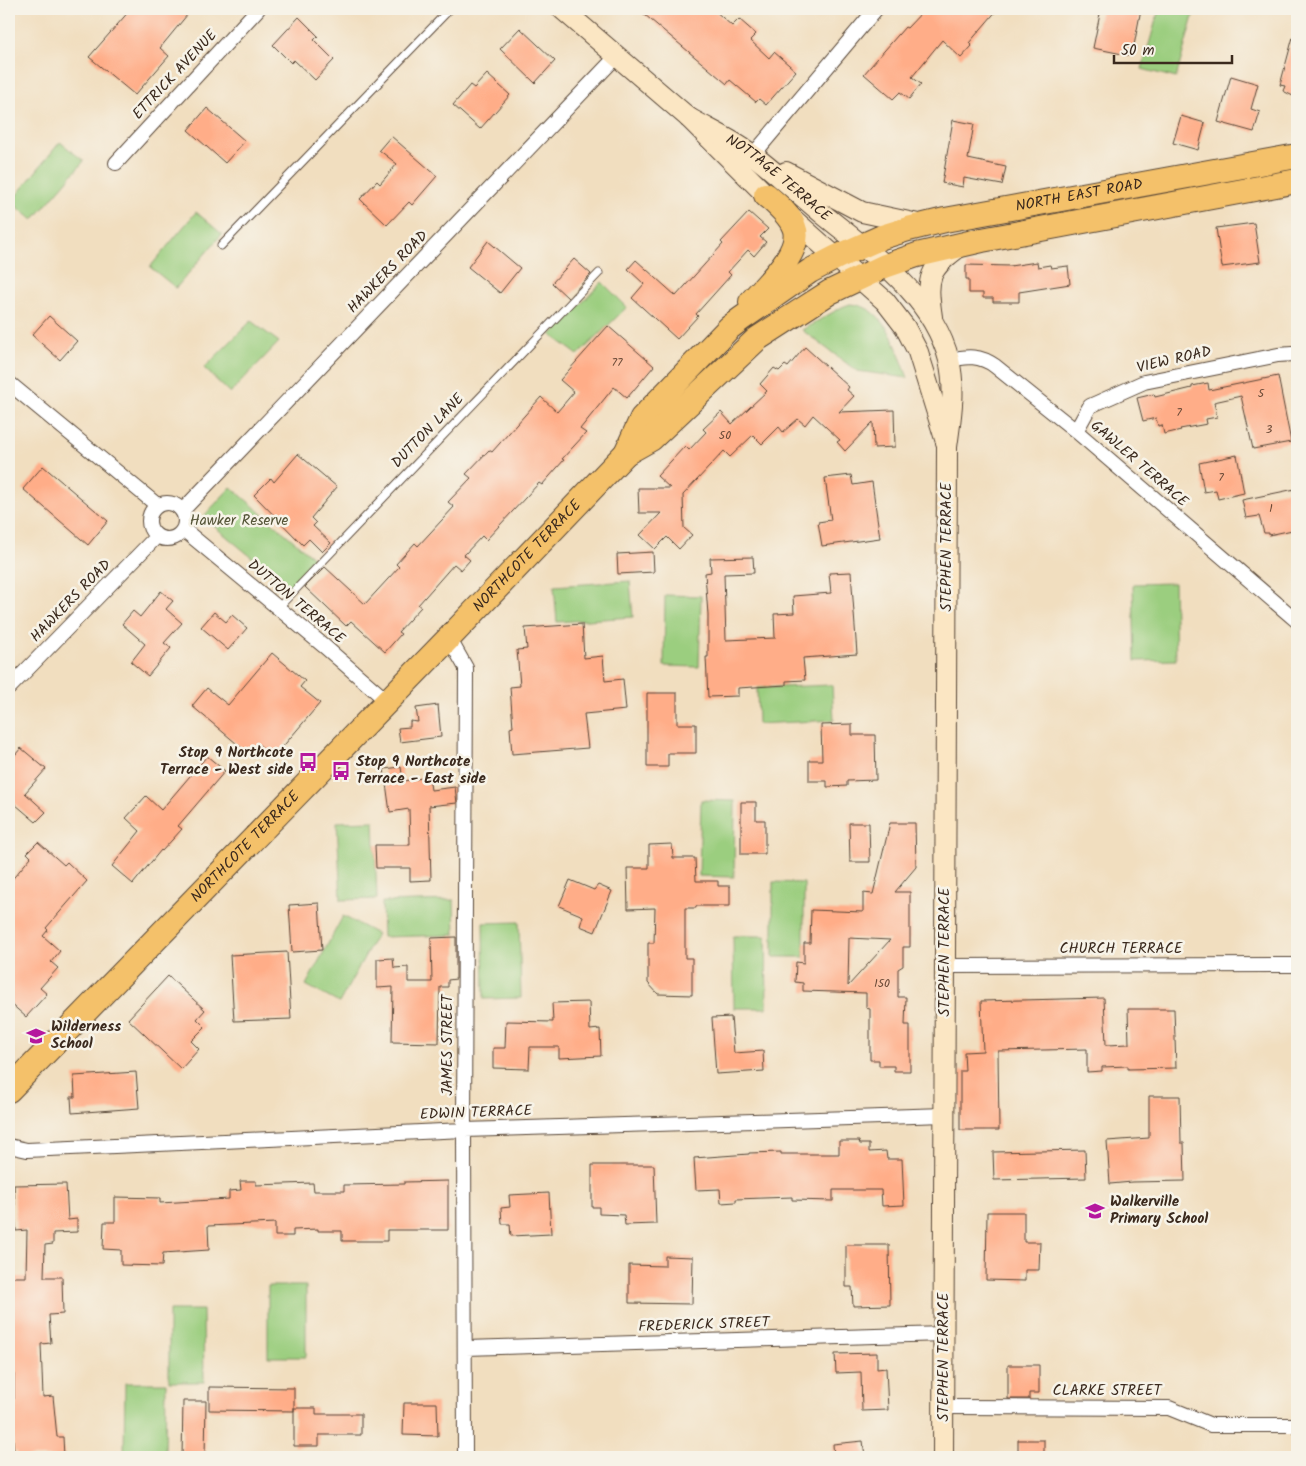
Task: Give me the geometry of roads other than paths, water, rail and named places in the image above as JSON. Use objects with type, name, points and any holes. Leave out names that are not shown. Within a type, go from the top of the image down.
[{"type":"highway","name":"NORTH EAST ROAD","points":[[837,257],[862,245],[908,229],[972,214],[1297,156]]},
{"type":"highway","name":"NORTH EAST ROAD","points":[[859,277],[917,255],[964,244],[1297,181]]},
{"type":"highway","points":[[730,328],[784,264],[794,246],[795,230],[792,222],[766,195]]},
{"type":"highway","name":"NORTHCOTE TERRACE","points":[[626,453],[642,418],[730,328],[810,271],[837,257]]},
{"type":"highway","name":"NORTHCOTE TERRACE","points":[[9,1090],[449,638],[626,453],[651,439],[757,340],[830,292],[859,277]]},
{"type":"main road","name":"NOTTAGE TERRACE","points":[[562,9],[689,118],[766,195],[859,277]]},
{"type":"main road","name":"NOTTAGE TERRACE","points":[[689,118],[753,155],[885,266]]},
{"type":"main road","points":[[753,155],[862,212],[923,225]]},
{"type":"main road","points":[[932,321],[928,286],[930,276],[945,258],[964,244]]},
{"type":"main road","name":"STEPHEN TERRACE","points":[[885,266],[910,290],[940,336],[949,360],[953,402],[947,446],[943,1457]]},
{"type":"main road","name":"STEPHEN TERRACE","points":[[859,277],[884,301],[912,338],[925,371],[947,446]]},
{"type":"street","name":"ETTRICK AVENUE","points":[[116,163],[258,9]]},
{"type":"street","points":[[753,155],[876,9]]},
{"type":"street","name":"HAWKERS ROAD","points":[[182,511],[617,56]]},
{"type":"street","name":"VIEW ROAD","points":[[1076,431],[1090,406],[1144,382],[1278,355],[1292,354],[1297,356]]},
{"type":"street","name":"GAWLER TERRACE","points":[[949,360],[972,357],[986,360],[1076,431],[1297,621]]},
{"type":"street","points":[[9,383],[157,505]]},
{"type":"street","points":[[163,503],[174,504],[182,511],[185,517],[183,529],[179,534],[169,539],[157,536],[153,532],[148,520],[149,514],[157,505],[163,503]]},
{"type":"street","name":"DUTTON TERRACE","points":[[183,529],[387,701]]},
{"type":"street","name":"HAWKERS ROAD","points":[[9,688],[157,536]]},
{"type":"street","name":"JAMES STREET","points":[[449,638],[466,668],[464,1130],[466,1457]]},
{"type":"street","name":"CHURCH TERRACE","points":[[945,966],[1297,965]]},
{"type":"street","name":"EDWIN TERRACE","points":[[9,1146],[27,1150],[464,1130],[944,1115]]},
{"type":"street","name":"FREDERICK STREET","points":[[466,1348],[944,1334]]},
{"type":"street","name":"CLARKE STREET","points":[[943,1407],[1168,1408],[1211,1425],[1297,1425]]},
{"type":"lane","points":[[222,246],[450,9]]},
{"type":"lane","name":"DUTTON LANE","points":[[278,608],[599,274]]},
{"type":"place","name":"Stop 9 Northcote Terrace - West side","points":[[308,762]]},
{"type":"place","name":"Stop 9 Northcote Terrace - East side","points":[[341,771]]},
{"type":"place","name":"Wilderness School","points":[[36,1036]]},
{"type":"place","name":"Walkerville Primary School","points":[[1095,1211]]},
{"type":"park label","name":"Hawker Reserve","points":[[239,521]]}]
